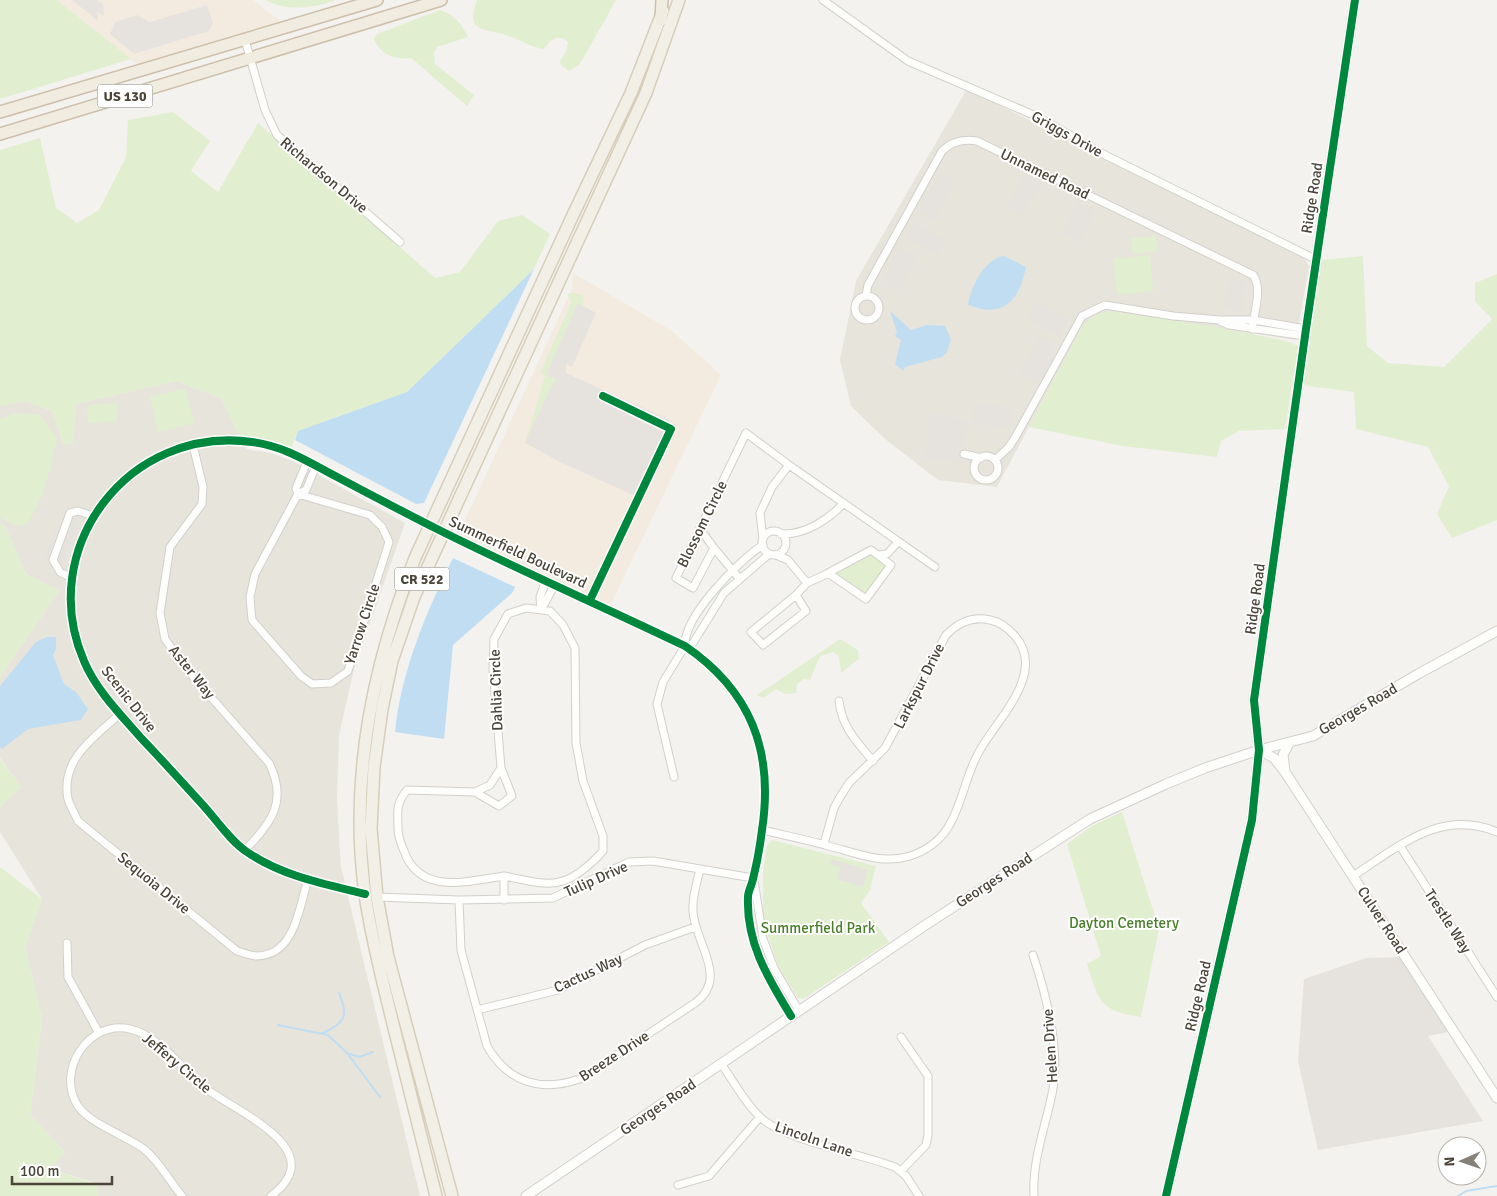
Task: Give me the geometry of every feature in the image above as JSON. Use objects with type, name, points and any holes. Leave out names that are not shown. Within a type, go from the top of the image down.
[{"type":"highway","name":"US 130","points":[[0,112],[377,0]]},
{"type":"highway","name":"US 130","points":[[0,134],[441,0]]},
{"type":"highway","points":[[661,20],[662,0]]},
{"type":"main road","name":"CR 522","points":[[436,1196],[374,947],[365,894],[361,802],[366,729],[382,654],[396,606],[429,525],[631,93],[661,20],[667,0]]},
{"type":"main road","name":"CR 522","points":[[452,1196],[388,957],[377,897],[371,828],[374,767],[382,709],[392,661],[414,597],[442,532],[646,93],[679,0]]},
{"type":"street","name":"Griggs Drive","points":[[823,0],[908,61],[1038,117],[1103,154],[1317,260]]},
{"type":"street","name":"Ridge Road","points":[[1166,1196],[1252,820],[1259,750],[1254,700],[1305,332],[1355,0]]},
{"type":"street","name":"Richardson Drive","points":[[245,40],[265,110],[277,135],[400,242]]},
{"type":"street","name":"Unnamed Road","points":[[866,295],[868,285],[942,152],[952,144],[968,139],[978,141],[1253,275],[1257,281],[1258,288],[1252,328]]},
{"type":"street","points":[[995,460],[1010,446],[1077,324],[1089,311],[1105,305],[1173,316],[1220,320],[1253,320],[1305,332]]},
{"type":"street","points":[[1220,320],[1229,325],[1305,332]]},
{"type":"street","name":"Blossom Circle","points":[[739,578],[714,548],[693,588],[676,578],[746,433],[935,567]]},
{"type":"street","name":"Scenic Drive","points":[[365,894],[280,871],[244,851],[120,714],[84,663],[74,633],[72,578],[76,557],[93,516],[121,481],[155,458],[193,445],[212,442],[248,442],[282,448],[429,525]]},
{"type":"street","name":"Aster Way","points":[[193,445],[203,487],[202,504],[170,547],[160,613],[165,639],[188,671],[269,763],[278,780],[278,802],[271,818],[244,851]]},
{"type":"street","points":[[964,454],[981,458],[989,457],[995,460],[998,468],[996,475],[985,480],[977,476],[974,472],[974,465],[981,458]]},
{"type":"street","name":"Yarrow Circle","points":[[298,494],[296,488],[307,462]]},
{"type":"street","points":[[789,465],[772,487],[760,513],[763,542],[773,554],[788,560],[807,582]]},
{"type":"street","name":"Yarrow Circle","points":[[298,494],[370,515],[382,527],[389,542],[348,671],[331,683],[312,684],[301,676],[252,620],[250,597],[255,574],[298,494],[306,490],[316,466]]},
{"type":"street","points":[[761,525],[772,532],[794,534],[830,518],[844,503]]},
{"type":"street","points":[[72,578],[60,572],[53,560],[70,513],[78,511],[93,516]]},
{"type":"street","name":"Summerfield Boulevard","points":[[429,525],[685,646],[726,681],[755,728],[766,776],[766,797],[762,830],[754,878],[748,895],[752,939],[763,969],[791,1016]]},
{"type":"street","points":[[700,529],[714,548]]},
{"type":"street","points":[[674,777],[657,704],[663,682],[685,646],[684,637],[704,603],[733,570],[772,532]]},
{"type":"street","points":[[781,534],[788,560]]},
{"type":"street","points":[[685,646],[693,643],[724,593],[739,578],[785,546],[794,534]]},
{"type":"street","points":[[878,555],[886,554],[898,542]]},
{"type":"street","points":[[796,595],[806,611],[763,645],[751,632],[796,595],[807,582],[829,573],[871,550],[891,565],[866,599],[829,573]]},
{"type":"street","points":[[541,610],[540,597],[546,580]]},
{"type":"street","points":[[541,610],[546,604],[555,584]]},
{"type":"street","name":"Dahlia Circle","points":[[476,792],[499,806],[512,796],[501,768],[493,669],[494,639],[508,614],[526,608],[541,610]]},
{"type":"street","points":[[501,768],[490,785],[476,792],[407,790],[398,801],[398,836],[408,863],[426,879],[448,883],[504,876],[543,882],[562,881],[591,864],[604,851],[603,836],[583,781],[576,743],[575,648],[563,625],[550,611],[541,610]]},
{"type":"street","name":"Larkspur Drive","points":[[762,830],[824,844],[873,859],[896,859],[923,850],[949,828],[979,751],[1024,679],[1026,658],[1020,641],[1012,632],[997,622],[978,618],[952,628],[936,649],[885,748],[849,782],[840,797],[834,808],[824,844]]},
{"type":"street","name":"Georges Road","points":[[526,1196],[722,1065],[924,926],[1090,819],[1166,784],[1259,750],[1289,744],[1313,736],[1418,674],[1497,631]]},
{"type":"street","points":[[839,700],[840,713],[848,733],[873,760]]},
{"type":"street","name":"Sequoia Drive","points":[[120,714],[81,749],[68,771],[68,800],[78,821],[237,951],[256,956],[278,951],[290,938],[308,879]]},
{"type":"street","points":[[1285,772],[1283,754],[1289,744]]},
{"type":"street","name":"Culver Road","points":[[1259,750],[1274,758],[1285,772],[1497,1098]]},
{"type":"street","points":[[1353,876],[1421,832],[1439,826],[1485,827],[1497,832]]},
{"type":"street","name":"Trestle Way","points":[[1400,846],[1497,997]]},
{"type":"street","name":"Tulip Drive","points":[[377,897],[459,900],[553,898],[629,862],[654,861],[754,878]]},
{"type":"street","name":"Breeze Drive","points":[[459,900],[460,942],[487,1046],[504,1070],[521,1080],[534,1084],[557,1084],[582,1078],[702,998],[710,984],[711,970],[695,927],[693,911],[700,869]]},
{"type":"street","points":[[504,876],[504,900]]},
{"type":"street","name":"Summerfield Boulevard","points":[[754,878],[763,939],[774,968],[799,1011]]},
{"type":"street","name":"Cactus Way","points":[[477,1010],[558,990],[645,945],[695,927]]},
{"type":"street","points":[[67,943],[68,977],[99,1033],[87,1043],[72,1062],[70,1085],[78,1106],[95,1120],[128,1138],[145,1150],[182,1196]]},
{"type":"street","name":"Helen Drive","points":[[1033,955],[1046,996],[1054,1075],[1035,1165],[1034,1196]]},
{"type":"street","name":"Jeffery Circle","points":[[99,1033],[124,1028],[141,1032],[205,1088],[274,1132],[285,1147],[291,1163],[287,1180],[271,1196]]},
{"type":"street","points":[[901,1037],[928,1076],[928,1135],[926,1145],[901,1171],[919,1196]]},
{"type":"street","name":"Lincoln Lane","points":[[722,1065],[760,1117],[775,1128],[811,1141],[876,1160],[901,1171]]},
{"type":"street","points":[[678,1185],[709,1176],[760,1117]]},
{"type":"shaded area","points":[[57,0],[253,0],[284,24],[137,64]]},
{"type":"shaded area","points":[[72,0],[97,0],[103,4],[104,16],[97,11],[98,21]]},
{"type":"shaded area","points":[[207,5],[213,23],[209,31],[134,54],[110,34],[115,22],[137,15],[150,22]]},
{"type":"shaded area","points":[[967,89],[1304,258],[1309,266],[1296,340],[1140,316],[1083,325],[997,487],[938,480],[885,439],[851,406],[840,360],[856,281]]},
{"type":"shaded area","points":[[940,172],[956,181],[936,221],[917,212]]},
{"type":"shaded area","points":[[1024,174],[1041,184],[1022,216],[1005,206]]},
{"type":"shaded area","points":[[1077,202],[1096,211],[1079,243],[1061,234]]},
{"type":"shaded area","points":[[914,221],[946,240],[939,256],[905,238]]},
{"type":"shaded area","points":[[900,247],[919,257],[899,293],[880,284]]},
{"type":"shaded area","points":[[573,273],[672,331],[721,375],[610,606],[523,569],[457,537],[572,289]]},
{"type":"shaded area","points":[[1228,278],[1247,281],[1242,312],[1223,308]]},
{"type":"shaded area","points":[[1036,301],[1069,319],[1059,337],[1027,319]]},
{"type":"shaded area","points":[[578,303],[596,313],[572,367],[566,364],[566,373],[670,420],[635,496],[560,462],[525,443],[554,381],[560,382],[546,374]]},
{"type":"shaded area","points":[[1040,336],[1055,345],[1050,353],[1054,356],[1038,384],[1020,373]]},
{"type":"shaded area","points":[[176,381],[221,398],[246,449],[271,453],[295,462],[405,523],[354,669],[339,735],[337,801],[341,867],[420,1196],[98,1196],[98,1184],[50,1169],[65,1152],[30,1115],[42,1019],[25,947],[42,899],[0,832],[0,807],[21,787],[0,758],[0,677],[59,591],[26,574],[5,526],[0,524],[0,406],[25,401],[52,411],[63,444],[73,443],[76,404]]},
{"type":"shaded area","points":[[976,402],[1013,408],[1008,429],[973,423]]},
{"type":"shaded area","points":[[930,413],[969,421],[962,463],[925,459]]},
{"type":"shaded area","points":[[68,510],[79,520],[64,564],[44,560],[58,521],[63,522]]},
{"type":"shaded area","points":[[831,859],[868,870],[863,887],[837,879],[841,867],[830,864]]},
{"type":"shaded area","points":[[1406,957],[1453,1031],[1428,1036],[1483,1121],[1318,1150],[1298,1061],[1304,979],[1366,958]]},
{"type":"green space","points":[[0,0],[57,0],[131,59],[0,99]]},
{"type":"green space","points":[[266,0],[336,0],[301,8],[282,6]]},
{"type":"green space","points":[[477,0],[616,0],[580,64],[569,71],[561,65],[560,61],[566,52],[568,42],[561,38],[554,39],[544,49],[534,47],[506,35],[484,30],[475,24],[473,18]]},
{"type":"green space","points":[[440,10],[450,14],[457,20],[468,37],[437,47],[434,53],[435,64],[474,95],[467,106],[411,58],[399,58],[384,53],[374,39],[377,34]]},
{"type":"green space","points":[[173,112],[210,141],[191,171],[218,192],[258,123],[435,278],[460,272],[498,221],[522,215],[550,234],[534,269],[407,392],[298,431],[290,451],[241,439],[221,398],[176,381],[76,404],[73,443],[63,444],[52,411],[25,401],[0,406],[0,150],[40,138],[56,208],[77,223],[99,210],[126,157],[128,120]]},
{"type":"green space","points":[[1156,236],[1158,251],[1133,254],[1131,238]]},
{"type":"green space","points":[[1150,255],[1153,291],[1117,295],[1113,259]]},
{"type":"green space","points":[[1363,256],[1367,346],[1388,363],[1444,367],[1492,319],[1475,301],[1475,283],[1497,274],[1497,520],[1452,538],[1437,514],[1449,486],[1428,447],[1356,429],[1354,392],[1301,385],[1320,260]]},
{"type":"green space","points":[[575,293],[583,296],[584,305],[578,304],[546,374],[560,381],[560,383],[525,443],[545,376],[540,373],[572,301],[567,294]]},
{"type":"green space","points":[[1112,311],[1223,328],[1286,341],[1298,346],[1285,429],[1239,431],[1221,441],[1217,457],[1123,446],[1029,427],[1083,325],[1096,314]]},
{"type":"green space","points":[[185,388],[194,423],[158,432],[150,397]]},
{"type":"green space","points":[[117,403],[117,421],[88,423],[87,405]]},
{"type":"green space","points":[[17,413],[40,415],[57,439],[41,496],[25,525],[14,525],[0,518],[0,419]]},
{"type":"green space","points":[[0,524],[5,526],[26,574],[59,591],[0,677]]},
{"type":"green space","points":[[870,553],[886,566],[864,595],[836,574]]},
{"type":"green space","points":[[840,639],[858,650],[859,659],[841,673],[839,656],[833,652],[820,656],[810,680],[804,679],[797,684],[796,693],[785,694],[776,689],[763,698],[757,695]]},
{"type":"green space","points":[[0,759],[21,787],[0,807]]},
{"type":"green space","name":"Dayton Cemetery","points":[[1122,812],[1159,929],[1141,1017],[1127,1015],[1109,1008],[1099,996],[1095,987],[1087,964],[1101,956],[1067,844],[1092,826]]},
{"type":"green space","name":"Summerfield Park","points":[[772,840],[876,866],[870,890],[861,903],[889,942],[803,999],[798,998],[778,966],[763,921],[763,871],[767,845]]},
{"type":"green space","points":[[0,867],[42,899],[25,947],[42,1019],[30,1115],[65,1152],[50,1169],[98,1185],[98,1196],[0,1196]]},
{"type":"water","points":[[1004,256],[1026,267],[1023,279],[1014,298],[1008,304],[991,310],[968,305],[972,290],[980,274],[991,262]]},
{"type":"water","points":[[534,269],[424,503],[416,504],[295,440],[298,431],[407,392]]},
{"type":"water","points":[[890,311],[911,330],[927,325],[945,326],[951,339],[947,352],[942,357],[905,367],[903,371],[895,364],[901,340],[895,336],[897,332]]},
{"type":"water","points":[[453,558],[515,587],[512,593],[453,645],[444,739],[395,732],[403,687],[416,643],[433,600]]},
{"type":"water","points":[[47,637],[56,637],[56,649],[53,655],[64,684],[76,692],[88,709],[81,720],[28,729],[2,749],[0,747],[0,686],[36,642]]},
{"type":"waterway","points":[[323,1033],[336,1026],[343,1018],[344,1008],[339,993]]},
{"type":"waterway","points":[[278,1025],[328,1035],[347,1053],[380,1097]]},
{"type":"waterway","points":[[347,1053],[359,1057],[373,1052]]},
{"type":"waterway","points":[[1458,1196],[1466,1191],[1497,1186]]},
{"type":"cycle path","points":[[1166,1196],[1252,820],[1259,750],[1254,700],[1306,329],[1355,0]]},
{"type":"cycle path","points":[[590,600],[671,429],[603,396]]},
{"type":"cycle path","points":[[365,894],[319,883],[289,873],[247,852],[229,836],[117,711],[95,682],[84,661],[72,618],[72,577],[83,538],[104,503],[132,474],[167,453],[207,442],[252,442],[287,451],[471,546],[685,646],[708,664],[727,683],[742,703],[753,725],[760,749],[764,774],[765,801],[758,854],[748,895],[748,914],[760,960],[791,1016]]}]
